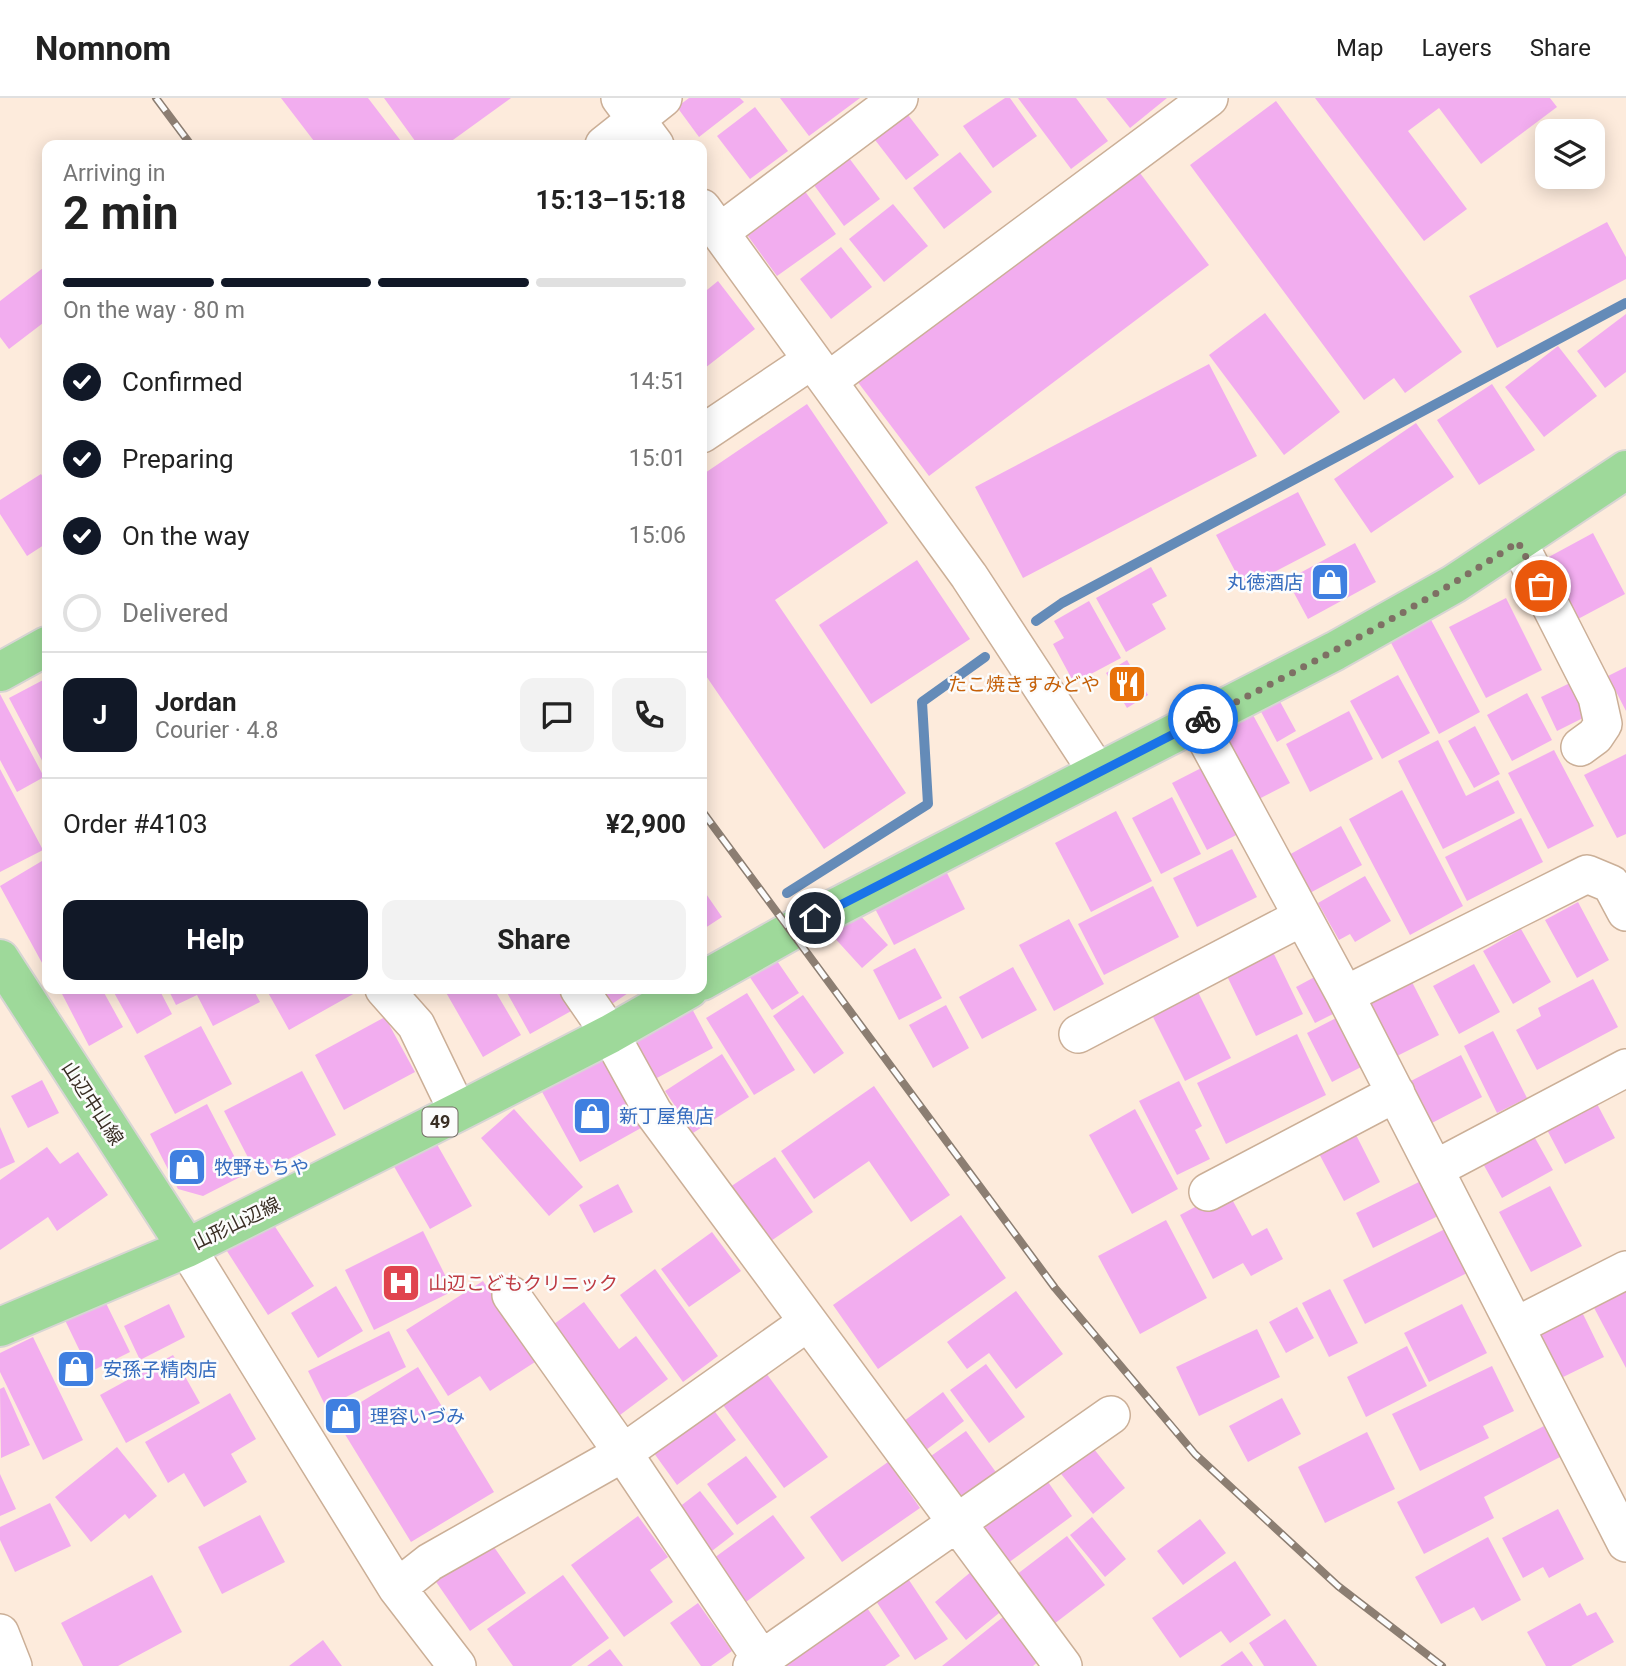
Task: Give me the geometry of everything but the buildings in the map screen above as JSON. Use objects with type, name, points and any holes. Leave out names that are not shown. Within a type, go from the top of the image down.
[{"type":"main road","points":[[707,978],[791,931],[1371,631],[1454,584],[1626,470]]},
{"type":"main road","points":[[0,672],[42,649]]},
{"type":"main road","name":"山辺中山線","points":[[0,959],[187,1248]]},
{"type":"main road","name":"山形山辺線","points":[[0,1327],[187,1248],[610,1034],[680,994]]},
{"type":"street","points":[[899,98],[711,220],[969,576],[1098,773]]},
{"type":"street","points":[[707,431],[820,370],[1209,98]]},
{"type":"street","points":[[611,140],[644,115]]},
{"type":"street","points":[[1518,542],[1597,697],[1603,724],[1595,736],[1580,747]]},
{"type":"street","points":[[1197,722],[1345,995],[1623,1531]]},
{"type":"street","points":[[1345,995],[1587,874],[1611,884],[1626,912]]},
{"type":"street","points":[[1077,1034],[1302,917]]},
{"type":"street","points":[[388,994],[416,1025],[458,1112]]},
{"type":"street","points":[[582,994],[610,1034],[653,1112],[1063,1666]]},
{"type":"street","points":[[1435,1169],[1626,1068]]},
{"type":"street","points":[[1208,1192],[1396,1094]]},
{"type":"street","points":[[187,1248],[397,1588],[457,1666]]},
{"type":"street","points":[[1516,1326],[1626,1270]]},
{"type":"street","points":[[510,1295],[623,1453],[760,1664],[1111,1415]]},
{"type":"street","points":[[397,1588],[430,1562],[623,1453],[808,1322]]},
{"type":"street","points":[[0,1633],[13,1666]]},
{"type":"waterway","points":[[1036,621],[1062,603],[1626,303]]},
{"type":"waterway","points":[[787,893],[928,804],[922,702],[985,657]]},
{"type":"railway","points":[[156,98],[187,140]]},
{"type":"railway","points":[[707,818],[1055,1288],[1195,1454],[1338,1586],[1442,1666]]},
{"type":"way so far","points":[[1203,719],[1359,638],[1454,584],[1518,542],[1541,586]]},
{"type":"place","name":"丸徳酒店","points":[[1330,582]]},
{"type":"place","name":"たこ焼きすみどや","points":[[1127,684]]},
{"type":"place","name":"新丁屋魚店","points":[[592,1116]]},
{"type":"place","name":"牧野もちや","points":[[187,1167]]},
{"type":"place","name":"山辺こどもクリニック","points":[[401,1283]]},
{"type":"place","name":"安孫子精肉店","points":[[76,1369]]},
{"type":"place","name":"理容いづみ","points":[[343,1416]]},
{"type":"route","points":[[815,918],[1203,719]]}]
